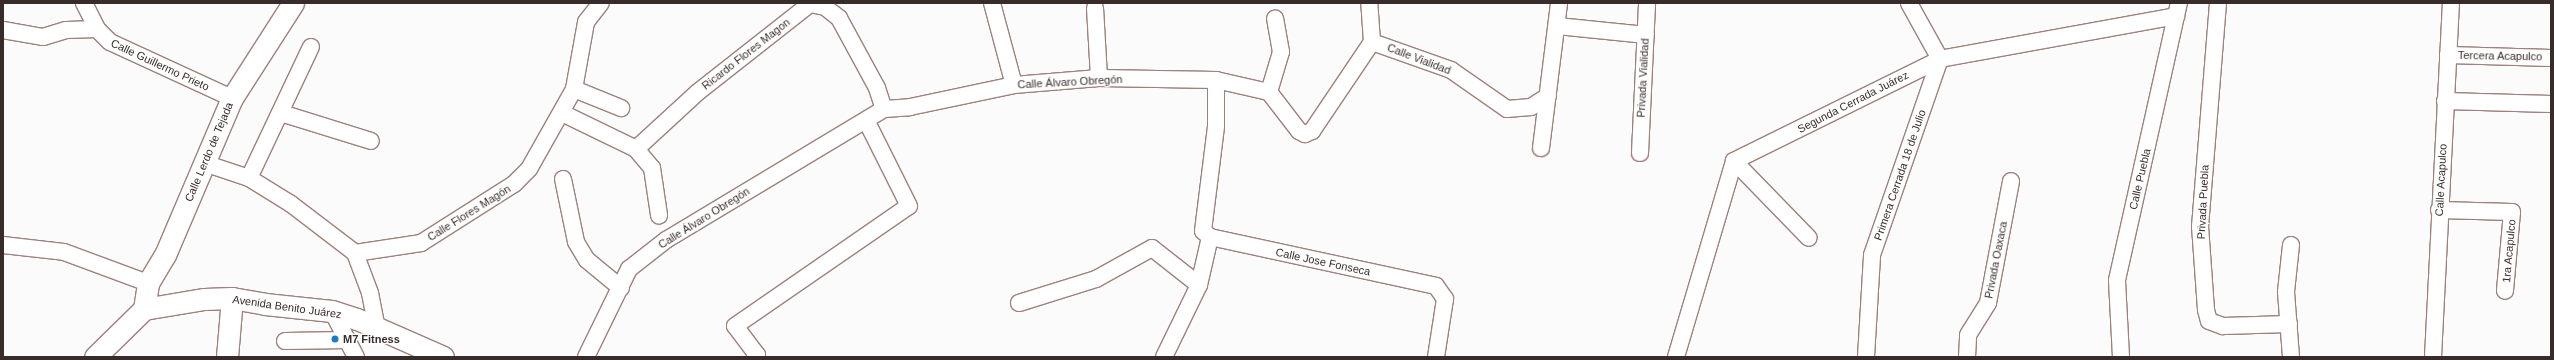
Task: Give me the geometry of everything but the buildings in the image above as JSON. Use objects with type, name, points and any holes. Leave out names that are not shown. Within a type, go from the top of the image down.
[{"type":"main road","name":"Calle Lerdo de Tejada","points":[[144,309],[148,283],[165,255],[232,98],[293,3]]},
{"type":"main road","name":"Avenida Benito Juárez","points":[[144,309],[204,299],[232,298],[265,304],[332,311],[357,319],[377,328],[422,352],[443,357]]},
{"type":"main road","points":[[227,357],[232,298]]},
{"type":"main road","points":[[95,357],[144,309]]},
{"type":"street","name":"Calle Guillermo Prieto","points":[[84,3],[97,30],[110,42],[232,98]]},
{"type":"street","name":"Calle Flores Magón","points":[[355,253],[422,243],[514,184],[529,170],[574,89],[586,22],[601,3]]},
{"type":"street","points":[[992,3],[1014,85]]},
{"type":"street","points":[[1275,19],[1281,52],[1269,92],[1299,132],[1305,134],[1312,131],[1372,42],[1369,3]]},
{"type":"street","points":[[1542,148],[1558,26],[1559,3]]},
{"type":"street","name":"Privada Vialidad","points":[[1640,153],[1647,3]]},
{"type":"street","points":[[1909,3],[1940,59]]},
{"type":"street","name":"Privada Puebla","points":[[2218,3],[2200,226],[2206,310],[2209,321],[2223,326],[2289,324]]},
{"type":"street","name":"Calle Acapulco","points":[[2433,357],[2439,210],[2451,3]]},
{"type":"street","name":"Ricardo Flores Magon","points":[[636,150],[698,92],[810,4],[825,7],[839,18],[877,88],[884,109]]},
{"type":"street","points":[[1095,8],[1099,78]]},
{"type":"street","name":"Segunda Cerrada Juárez","points":[[1734,161],[1940,59],[2177,10]]},
{"type":"street","name":"Calle Puebla","points":[[2121,357],[2117,280],[2177,10]]},
{"type":"street","points":[[1558,26],[1646,35]]},
{"type":"street","points":[[3,30],[43,37],[66,30],[97,30]]},
{"type":"street","name":"Calle Vialidad","points":[[1372,42],[1452,70],[1507,109],[1531,107],[1548,96]]},
{"type":"street","points":[[249,178],[311,47]]},
{"type":"street","name":"Tercera Acapulco","points":[[2448,55],[2551,58]]},
{"type":"street","name":"Primera Cerrada 18 de Julio","points":[[1866,357],[1872,255],[1940,59]]},
{"type":"street","name":"Calle Álvaro Obregón","points":[[586,357],[629,269],[666,240],[884,109],[910,107],[1014,85],[1099,78],[1216,80],[1269,92]]},
{"type":"street","points":[[1164,357],[1199,284],[1210,237],[1203,231],[1216,126],[1216,80]]},
{"type":"street","points":[[574,89],[621,108]]},
{"type":"street","points":[[2446,101],[2551,104]]},
{"type":"street","points":[[281,112],[371,141]]},
{"type":"street","points":[[562,113],[636,150],[652,168],[659,214]]},
{"type":"street","points":[[755,357],[757,355],[735,326],[909,206],[866,120]]},
{"type":"street","points":[[1676,357],[1734,161],[1809,238]]},
{"type":"street","points":[[204,163],[249,178],[291,204],[355,253],[370,293],[377,328]]},
{"type":"street","points":[[563,179],[576,242],[587,260],[621,288]]},
{"type":"street","name":"Privada Oaxaca","points":[[1967,357],[1968,335],[1988,303],[2010,181]]},
{"type":"street","name":"1ra Acapulco","points":[[2439,210],[2512,212],[2505,291]]},
{"type":"street","name":"Calle Jose Fonseca","points":[[1210,237],[1436,286],[1445,299],[1436,357]]},
{"type":"street","points":[[3,245],[64,252],[148,283]]},
{"type":"street","points":[[2291,245],[2286,292],[2292,357]]},
{"type":"street","points":[[1019,303],[1096,279],[1152,248],[1199,284]]},
{"type":"street","points":[[332,311],[356,357]]},
{"type":"street","points":[[285,341],[348,340]]},
{"type":"place","name":"M7 Fitness","points":[[335,339]]}]
